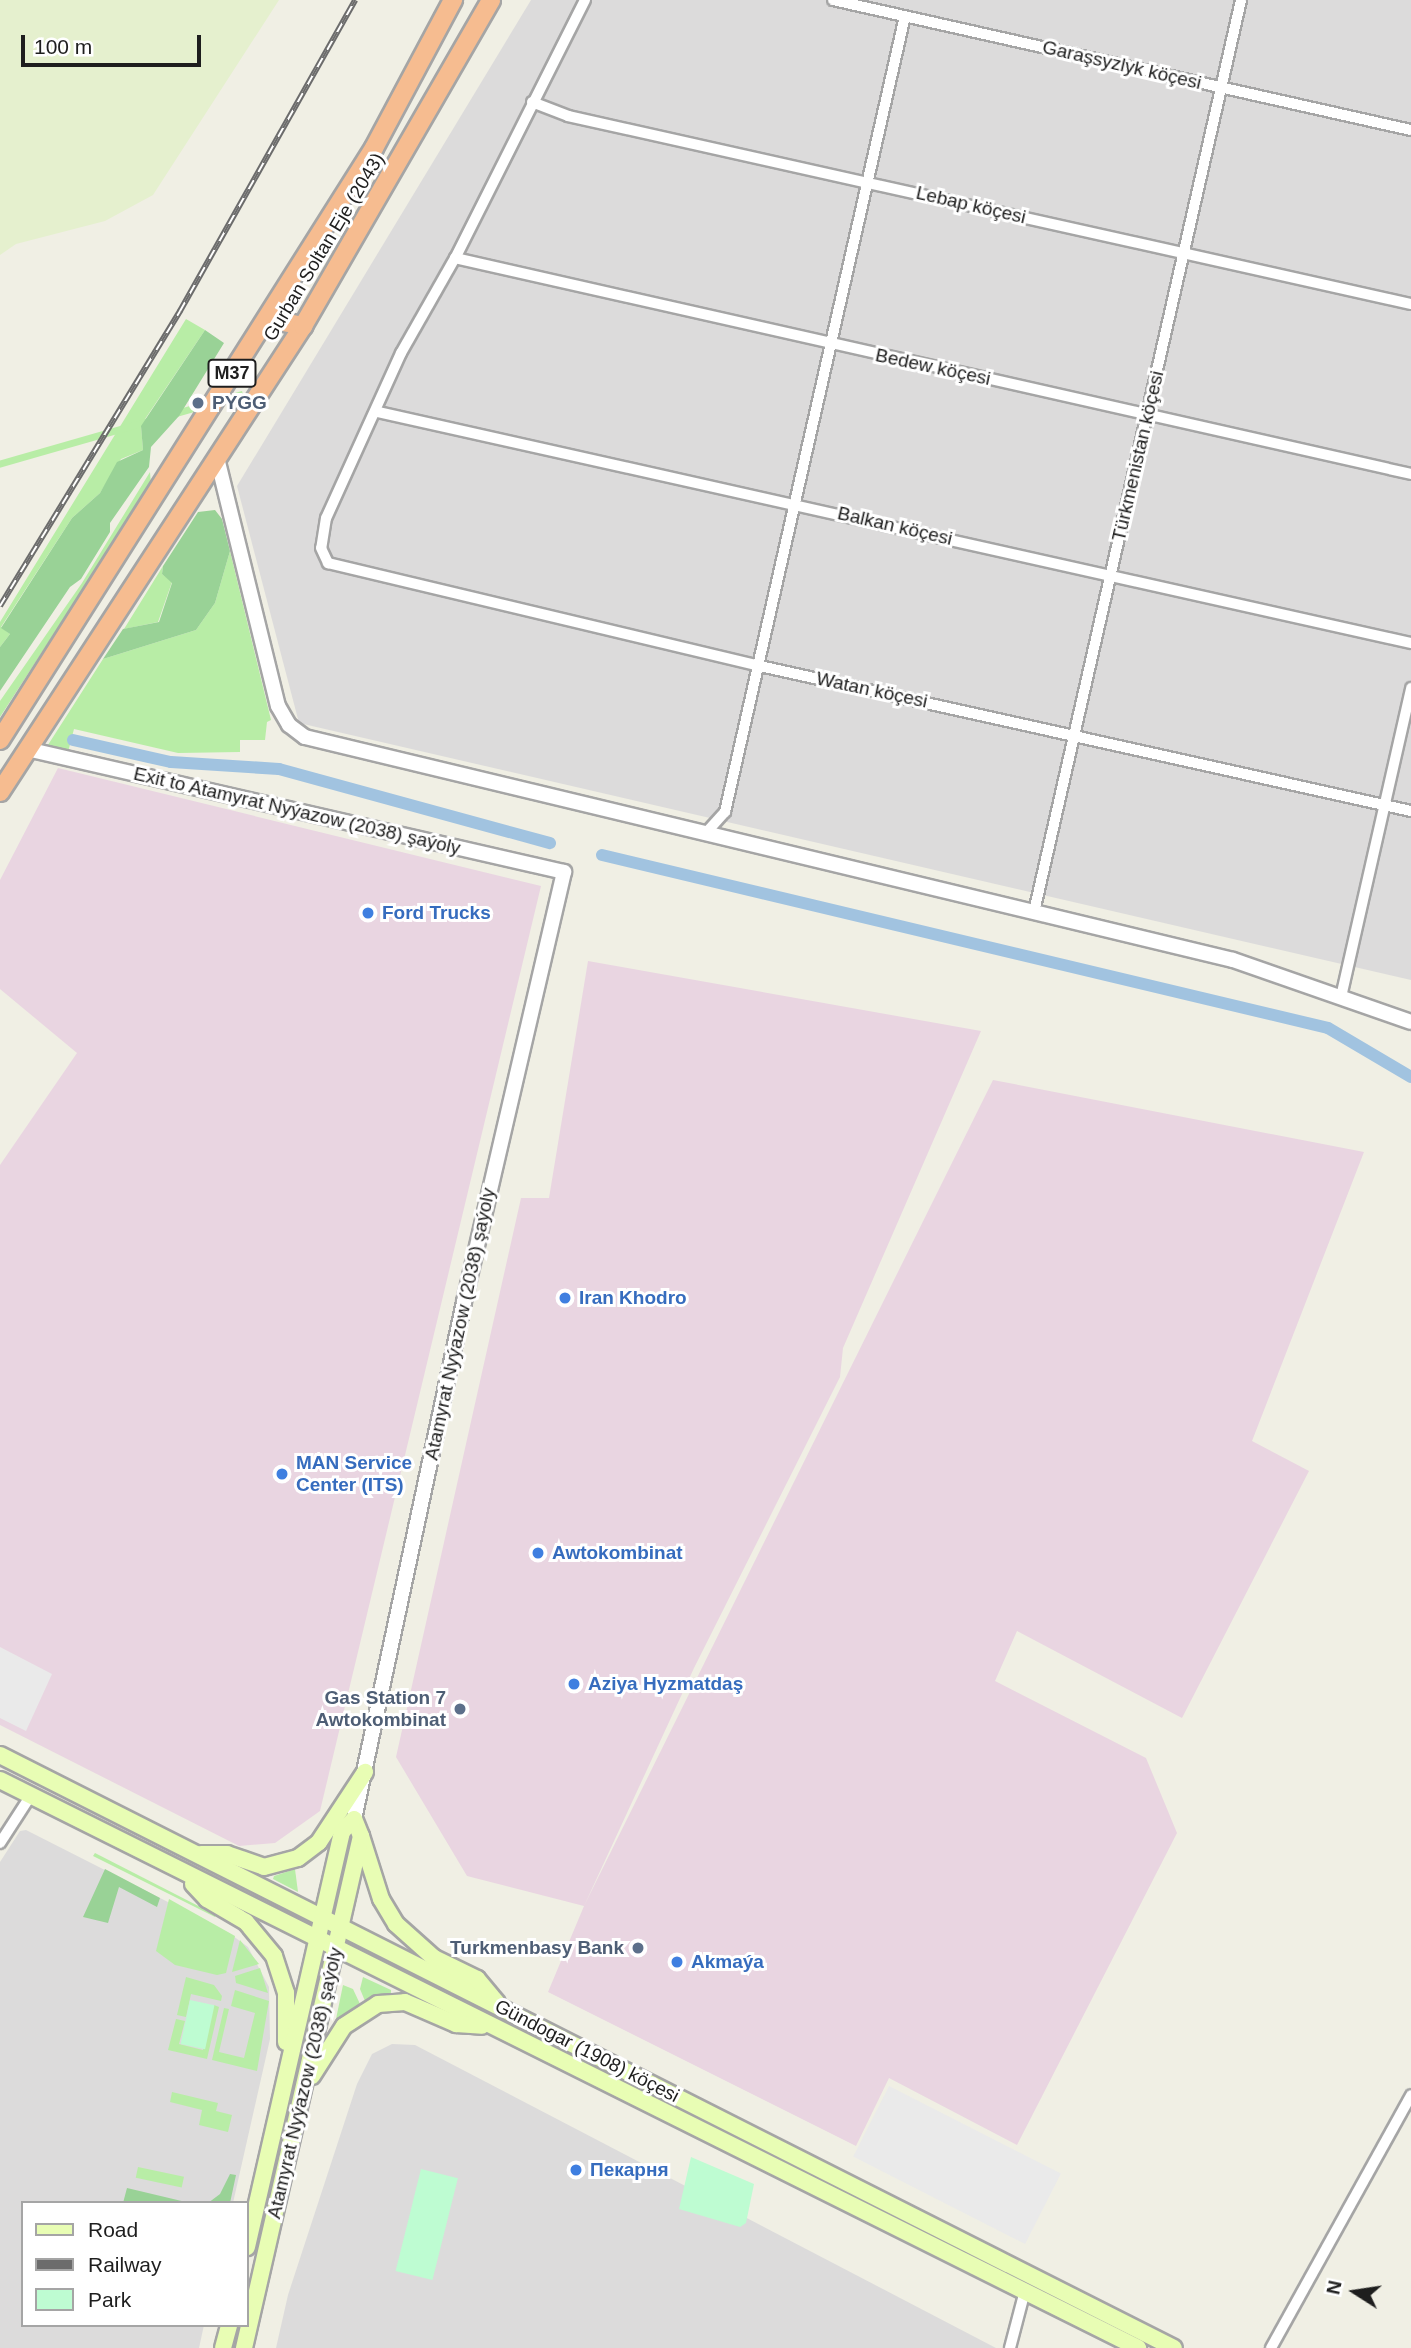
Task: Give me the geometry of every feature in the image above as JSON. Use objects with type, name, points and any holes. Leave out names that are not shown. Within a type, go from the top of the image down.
[{"type":"highway","name":"Gurban Soltan Eje (2043)","points":[[0,740],[374,148],[453,0]]},
{"type":"highway","name":"Gurban Soltan Eje (2043)","points":[[0,792],[31,750],[218,463],[303,326],[491,0]]},
{"type":"highway","points":[[273,310],[279,321],[303,326]]},
{"type":"highway","points":[[227,382],[241,381],[251,387],[255,400]]},
{"type":"main road","name":"Gündogar (1908) köçesi","points":[[2,1761],[195,1854],[500,2008],[1028,2283],[1138,2348]]},
{"type":"main road","points":[[195,1854],[227,1854],[264,1867],[295,1860],[319,1842],[365,1772]]},
{"type":"main road","name":"Gündogar (1908) köçesi","points":[[0,1780],[495,2027],[1028,2283],[1174,2348]]},
{"type":"main road","points":[[354,1819],[379,1892],[396,1924],[434,1958],[477,1979],[500,2008]]},
{"type":"main road","name":"Atamyrat Nyýazow (2038) şaýoly","points":[[248,2243],[342,1832],[354,1819]]},
{"type":"main road","name":"Atamyrat Nyýazow (2038) şaýoly","points":[[244,2348],[361,1836]]},
{"type":"main road","points":[[184,1874],[207,1899],[246,1922],[274,1956],[287,2011],[285,2083]]},
{"type":"main road","points":[[304,2090],[344,2026],[377,2004],[405,2002],[456,2024],[495,2027]]},
{"type":"main road","points":[[223,2348],[228,2327]]},
{"type":"street","points":[[378,412],[401,354],[455,258],[584,0]]},
{"type":"street","name":"Garaşsyzlyk köçesi","points":[[833,0],[1411,130]]},
{"type":"street","name":"Türkmenistan köçesi","points":[[1034,912],[1241,0]]},
{"type":"street","points":[[705,834],[725,812],[797,505],[830,344],[905,16]]},
{"type":"street","name":"Lebap köçesi","points":[[532,102],[568,116],[1411,304]]},
{"type":"street","name":"Bedew köçesi","points":[[455,258],[1411,474]]},
{"type":"street","name":"Balkan köçesi","points":[[378,412],[1411,643]]},
{"type":"street","name":"Watan köçesi","points":[[378,412],[323,530],[322,555],[333,565],[760,666],[1075,733],[1411,811]]},
{"type":"street","points":[[218,463],[278,706],[296,731],[313,741],[1233,960],[1411,1022]]},
{"type":"street","points":[[1341,998],[1411,688]]},
{"type":"street","name":"Exit to Atamyrat Nyýazow (2038) şaýoly","points":[[31,750],[564,872]]},
{"type":"street","name":"Atamyrat Nyýazow (2038) şaýoly","points":[[354,1819],[464,1302],[564,872]]},
{"type":"street","points":[[0,1843],[31,1795]]},
{"type":"street","points":[[1270,2348],[1411,2095]]},
{"type":"street","points":[[1010,2348],[1028,2283]]},
{"type":"shaded area","points":[[531,0],[1411,0],[1411,980],[299,723],[237,486]]},
{"type":"shaded area","points":[[58,768],[541,886],[320,1811],[275,1843],[239,1846],[0,1725],[0,1165],[77,1053],[0,989],[0,880]]},
{"type":"shaded area","name":"Awtokombinat","points":[[588,961],[981,1031],[843,1348],[840,1377],[694,1668],[584,1906],[467,1876],[396,1757],[521,1198],[549,1198]]},
{"type":"shaded area","points":[[993,1080],[1364,1152],[1252,1441],[1309,1471],[1182,1718],[1017,1631],[995,1681],[1146,1758],[1177,1833],[1017,2145],[889,2078],[856,2146],[548,1992],[584,1906]]},
{"type":"shaded area","points":[[0,1647],[52,1674],[26,1731],[0,1718]]},
{"type":"shaded area","points":[[26,1830],[229,1933],[248,1947],[269,1987],[270,2039],[233,2201],[21,2201],[21,2327],[204,2327],[199,2348],[0,2348],[0,1862],[20,1831]]},
{"type":"shaded area","points":[[392,2044],[415,2045],[996,2348],[276,2348],[288,2295],[357,2084],[372,2054]]},
{"type":"shaded area","points":[[889,2086],[1061,2174],[1025,2244],[853,2156]]},
{"type":"green space","points":[[0,0],[279,0],[153,195],[105,221],[16,244],[0,255]]},
{"type":"green space","points":[[186,319],[205,330],[141,425],[143,450],[121,459],[100,493],[72,518],[1,627],[10,634],[0,647],[0,622]]},
{"type":"green space","points":[[205,330],[224,343],[179,416],[151,447],[149,467],[110,523],[110,532],[81,579],[70,587],[0,691],[0,647],[10,634],[1,628],[72,518],[100,493],[117,462],[143,450],[141,426]]},
{"type":"green space","points":[[242,391],[244,398],[0,468],[0,460]]},
{"type":"green space","points":[[150,472],[151,484],[0,717],[0,701],[82,583]]},
{"type":"green space","points":[[215,510],[222,519],[230,551],[215,603],[196,630],[103,659],[123,629],[159,622],[172,583],[162,574],[163,566],[198,512]]},
{"type":"green space","points":[[230,551],[271,720],[267,722],[265,740],[240,740],[240,752],[178,753],[74,729],[68,752],[46,748],[103,659],[196,630],[215,603]]},
{"type":"green space","points":[[163,566],[162,574],[172,582],[158,622],[124,629]]},
{"type":"green space","points":[[95,1853],[216,1915],[215,1917],[93,1856]]},
{"type":"green space","points":[[105,1869],[160,1898],[157,1907],[119,1887],[108,1923],[83,1917]]},
{"type":"green space","points":[[295,1869],[298,1892],[273,1879],[274,1876]]},
{"type":"green space","points":[[169,1899],[235,1936],[226,1973],[217,1975],[175,1965],[156,1951]]},
{"type":"green space","points":[[240,1940],[259,1964],[232,1972]]},
{"type":"green space","points":[[260,1968],[268,1993],[236,1983],[235,1976]]},
{"type":"green space","points":[[186,1977],[214,1985],[222,1996],[221,2001],[191,1994],[186,2017],[177,2015]]},
{"type":"green space","points":[[363,1977],[391,1990],[391,1994],[365,2001],[360,1989]]},
{"type":"green space","points":[[343,1985],[353,1989],[360,2004],[340,2020],[336,2019]]},
{"type":"green space","points":[[235,1990],[269,2001],[257,2071],[212,2060],[224,2008],[229,2009],[219,2052],[244,2058],[255,2013],[231,2006]]},
{"type":"green space","points":[[190,2000],[214,2005],[205,2049],[181,2044]]},
{"type":"green space","points":[[214,2005],[219,2007],[207,2059],[168,2050],[176,2019],[185,2021],[179,2044],[203,2050]]},
{"type":"green space","points":[[172,2092],[218,2103],[216,2111],[232,2115],[228,2132],[199,2125],[202,2110],[170,2102]]},
{"type":"green space","points":[[691,2157],[754,2184],[746,2223],[740,2227],[679,2209]]},
{"type":"green space","points":[[138,2167],[184,2177],[182,2188],[136,2178]]},
{"type":"green space","points":[[421,2169],[458,2178],[432,2280],[396,2271]]},
{"type":"green space","points":[[230,2174],[236,2175],[230,2201],[211,2201],[220,2194]]},
{"type":"green space","points":[[127,2188],[182,2201],[124,2201]]},
{"type":"waterway","points":[[73,740],[171,762],[279,769],[550,843]]},
{"type":"waterway","points":[[602,855],[1328,1028],[1411,1077]]},
{"type":"railway","points":[[0,606],[180,311],[355,0]]},
{"type":"place","name":"PYGG","points":[[198,403]]},
{"type":"place","name":"Ford Trucks","points":[[368,913]]},
{"type":"place","name":"Iran Khodro","points":[[565,1298]]},
{"type":"place","name":"MAN Service Center (ITS)","points":[[282,1474]]},
{"type":"place","name":"Awtokombinat","points":[[538,1553]]},
{"type":"place","name":"Aziya Hyzmatdaş","points":[[574,1684]]},
{"type":"place","name":"Gas Station 7 Awtokombinat","points":[[460,1709]]},
{"type":"place","name":"Turkmenbasy Bank","points":[[638,1948]]},
{"type":"place","name":"Аkmaýa","points":[[677,1962]]},
{"type":"place","name":"Пекарня","points":[[576,2170]]}]
